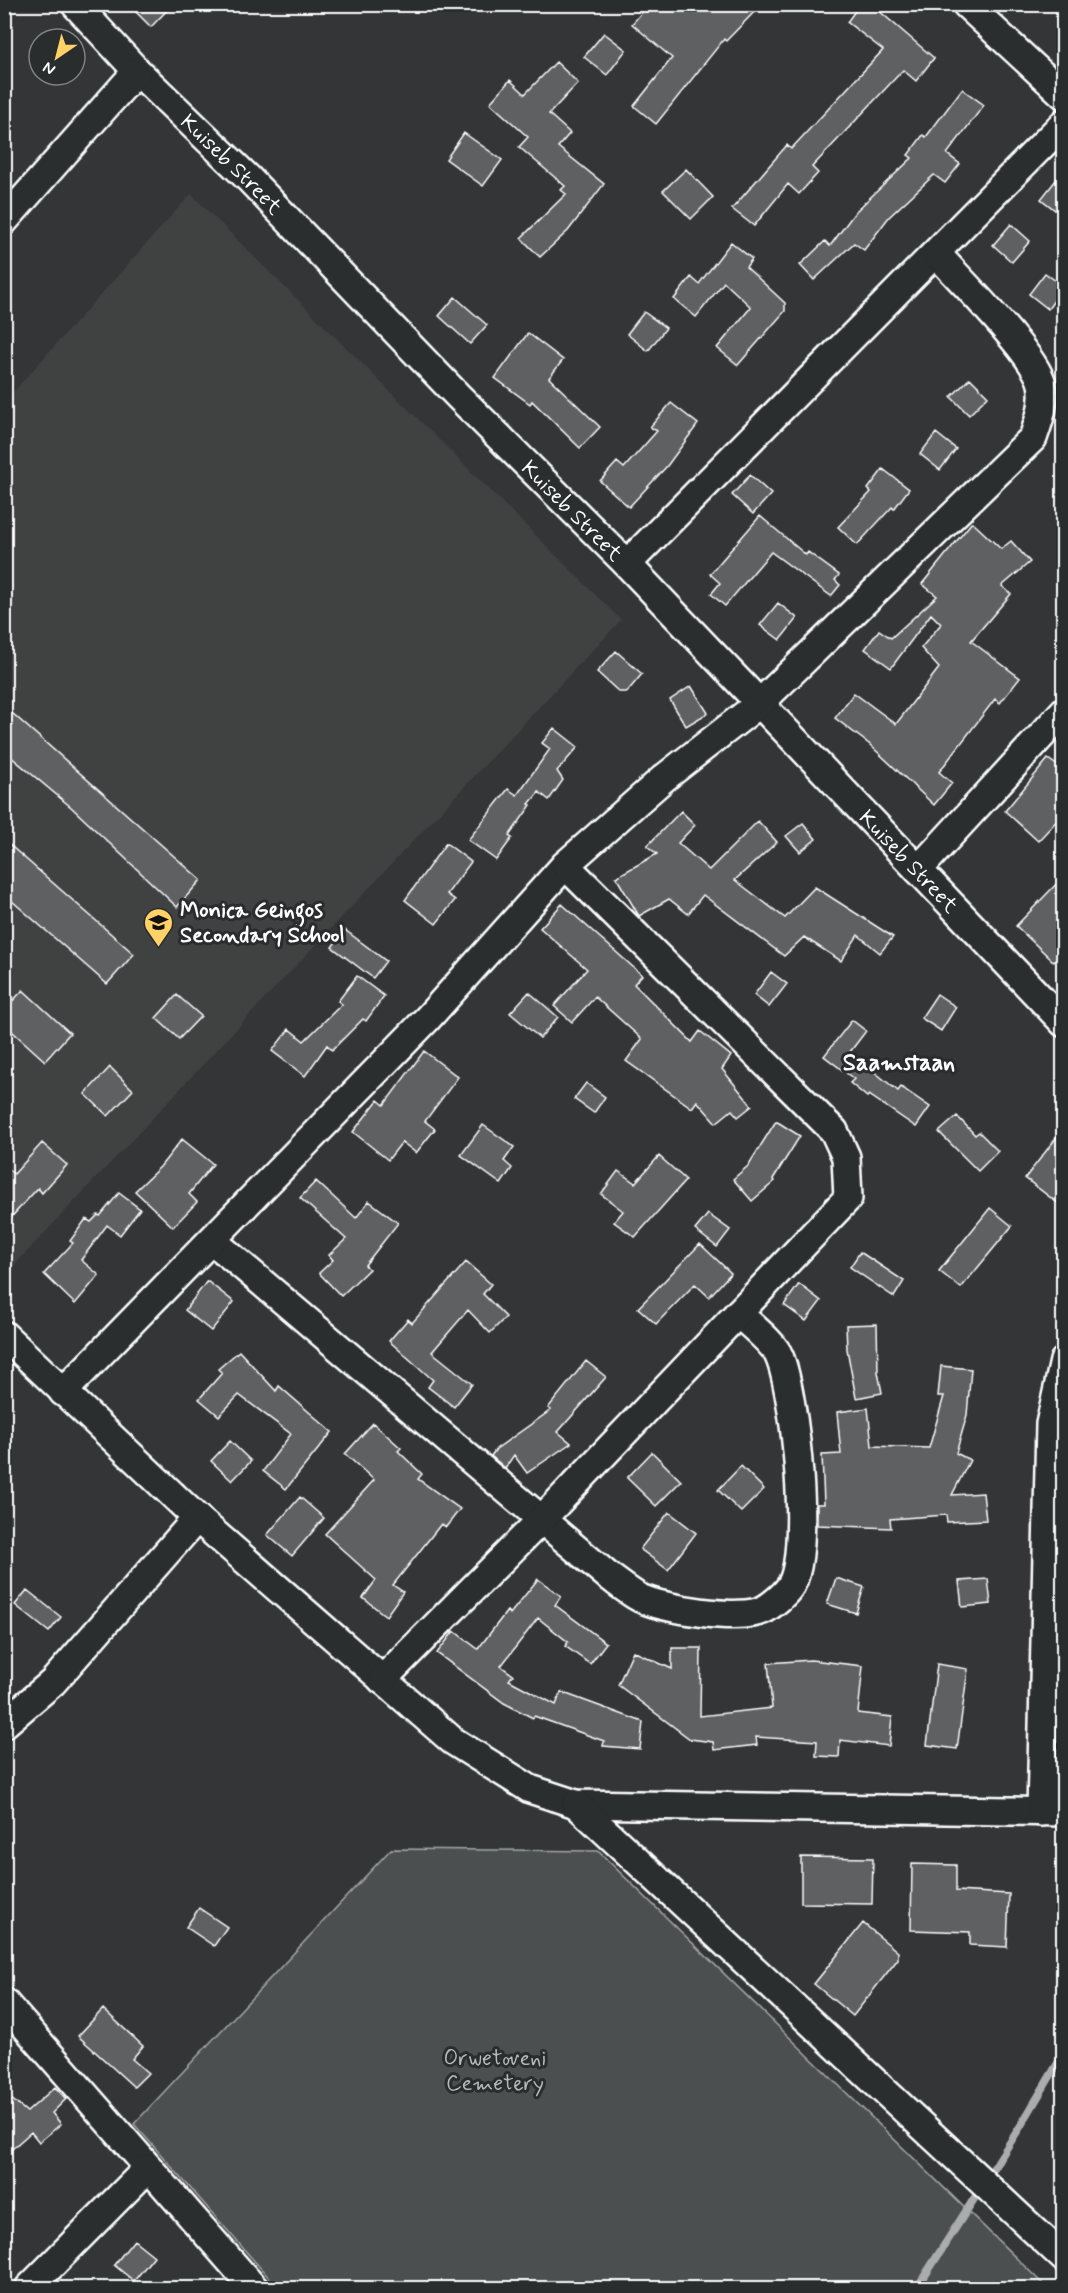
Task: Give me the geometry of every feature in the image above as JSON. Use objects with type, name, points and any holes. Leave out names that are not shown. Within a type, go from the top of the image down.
[{"type":"street","name":"Kuiseb Street","points":[[75,4],[137,70],[249,179],[458,396],[627,564],[1064,1023]]},
{"type":"street","points":[[966,4],[1064,95]]},
{"type":"street","points":[[4,221],[137,70]]},
{"type":"street","points":[[627,564],[937,254],[1064,123]]},
{"type":"street","points":[[63,1392],[213,1241],[427,1019],[565,865],[664,778],[760,703],[1033,438],[1042,410],[1042,384],[1032,361],[937,254]]},
{"type":"street","points":[[918,870],[1064,711]]},
{"type":"street","points":[[382,1680],[542,1520],[848,1198],[846,1157],[834,1131],[565,865]]},
{"type":"street","points":[[213,1241],[607,1575],[640,1598],[679,1609],[720,1615],[764,1610],[790,1587],[798,1558],[800,1501],[792,1400],[778,1354],[738,1313]]},
{"type":"street","points":[[4,1335],[197,1518],[453,1741],[530,1790],[576,1803],[1052,1812],[1056,1543],[1050,1424],[1064,1361]]},
{"type":"street","points":[[4,1724],[53,1682],[197,1518]]},
{"type":"street","points":[[576,1803],[1064,2258]]},
{"type":"street","points":[[4,2002],[254,2289]]},
{"type":"street","points":[[28,2289],[148,2168]]},
{"type":"shaded area","name":"Monica Geingos Secondary School","points":[[191,194],[621,620],[5,1275],[5,401]]},
{"type":"green space","name":"Orwetoveni Cemetery","points":[[391,1849],[598,1851],[1047,2288],[278,2288],[134,2124]]},
{"type":"building","points":[[128,4],[173,4],[151,27]]},
{"type":"building","points":[[649,4],[762,4],[726,41],[724,39],[656,124],[634,106],[672,58],[632,24]]},
{"type":"building","points":[[860,4],[871,4],[934,58],[916,81],[903,70],[812,167],[818,173],[799,194],[788,184],[754,226],[732,209],[787,145],[791,149],[883,50],[847,22]]},
{"type":"building","points":[[604,33],[626,50],[607,75],[584,57]]},
{"type":"building","points":[[556,62],[578,83],[549,114],[570,133],[558,147],[604,184],[568,231],[540,257],[521,238],[566,194],[561,190],[565,186],[519,147],[528,137],[490,103],[510,80],[525,94]]},
{"type":"building","points":[[962,89],[984,105],[947,154],[960,164],[945,183],[934,175],[889,217],[864,250],[854,243],[814,280],[800,265],[825,241],[830,246],[856,211],[912,158],[908,155],[923,135],[926,137]]},
{"type":"building","points":[[464,133],[502,160],[483,186],[446,159]]},
{"type":"building","points":[[686,169],[713,197],[691,219],[663,191]]},
{"type":"building","points":[[1064,170],[1064,217],[1041,199]]},
{"type":"building","points":[[1011,224],[1030,241],[1012,262],[993,245]]},
{"type":"building","points":[[731,242],[752,259],[746,267],[785,303],[785,311],[738,365],[717,348],[751,307],[724,282],[696,317],[674,299],[691,277],[699,284]]},
{"type":"building","points":[[1045,273],[1064,287],[1048,309],[1029,294]]},
{"type":"building","points":[[455,297],[487,325],[470,344],[439,316]]},
{"type":"building","points":[[644,312],[666,328],[648,351],[627,334]]},
{"type":"building","points":[[528,333],[563,360],[549,378],[600,427],[580,448],[532,401],[530,404],[495,378]]},
{"type":"building","points":[[970,378],[988,396],[969,415],[951,397]]},
{"type":"building","points":[[671,403],[698,424],[667,466],[629,507],[600,481],[617,462],[624,468],[657,431],[650,427]]},
{"type":"building","points":[[936,433],[956,449],[940,470],[920,454]]},
{"type":"building","points":[[883,469],[909,489],[894,509],[892,507],[857,545],[838,527],[871,492],[868,489]]},
{"type":"building","points":[[750,475],[771,494],[753,514],[732,495]]},
{"type":"building","points":[[760,516],[806,555],[808,552],[839,575],[835,580],[840,585],[831,596],[771,552],[725,606],[711,594],[720,583],[710,574]]},
{"type":"building","points":[[972,522],[1001,549],[1011,541],[1030,562],[1002,586],[1011,594],[971,641],[1020,678],[1000,703],[995,699],[939,772],[952,783],[934,805],[869,744],[835,718],[854,693],[896,724],[939,668],[921,648],[941,624],[931,614],[891,668],[865,649],[879,630],[891,638],[937,596],[922,584]]},
{"type":"building","points":[[778,603],[797,618],[780,640],[760,625]]},
{"type":"building","points":[[616,651],[642,674],[627,692],[619,692],[597,672]]},
{"type":"building","points":[[691,686],[708,713],[686,726],[670,700]]},
{"type":"building","points":[[4,706],[201,880],[177,907],[71,807],[4,751]]},
{"type":"building","points":[[554,728],[578,747],[557,771],[563,780],[549,800],[539,792],[529,804],[531,805],[509,836],[512,838],[496,860],[468,840],[508,789],[517,795],[550,749],[542,743]]},
{"type":"building","points":[[1048,759],[1064,770],[1064,813],[1038,841],[1005,811]]},
{"type":"building","points":[[681,811],[695,825],[678,843],[709,870],[758,821],[777,842],[735,880],[785,918],[815,887],[893,937],[880,953],[858,935],[841,961],[804,937],[784,956],[703,895],[688,914],[669,899],[639,916],[616,877],[657,854],[647,846]]},
{"type":"building","points":[[803,823],[816,839],[800,852],[786,836]]},
{"type":"building","points":[[4,840],[134,954],[107,984],[4,894]]},
{"type":"building","points":[[446,843],[471,862],[447,894],[455,900],[436,924],[405,900]]},
{"type":"building","points":[[1064,876],[1064,953],[1054,962],[1016,926]]},
{"type":"building","points":[[562,904],[642,975],[634,984],[692,1042],[700,1031],[731,1056],[722,1069],[752,1106],[738,1117],[732,1110],[716,1123],[697,1101],[692,1108],[626,1061],[642,1039],[595,997],[572,1022],[554,1006],[587,969],[540,928]]},
{"type":"building","points":[[345,930],[386,961],[373,978],[332,947]]},
{"type":"building","points":[[771,972],[787,984],[769,1007],[754,995]]},
{"type":"building","points":[[357,976],[384,996],[366,1021],[363,1019],[332,1050],[327,1045],[305,1076],[272,1051],[289,1029],[304,1041],[342,1004],[338,1001]]},
{"type":"building","points":[[23,990],[70,1033],[45,1061],[4,1024],[4,1010]]},
{"type":"building","points":[[529,992],[558,1017],[540,1038],[510,1013]]},
{"type":"building","points":[[937,994],[956,1007],[941,1031],[921,1018]]},
{"type":"building","points":[[177,995],[201,1016],[179,1039],[156,1018]]},
{"type":"building","points":[[852,1020],[866,1031],[850,1052],[898,1091],[901,1087],[930,1107],[916,1127],[869,1095],[867,1097],[850,1083],[854,1079],[824,1056]]},
{"type":"building","points":[[424,1051],[458,1077],[425,1121],[435,1129],[416,1153],[402,1142],[388,1160],[353,1132],[378,1100],[384,1105]]},
{"type":"building","points":[[110,1067],[133,1090],[108,1116],[85,1094]]},
{"type":"building","points":[[586,1083],[605,1097],[594,1113],[574,1099]]},
{"type":"building","points":[[957,1116],[975,1135],[979,1132],[998,1151],[978,1171],[939,1132]]},
{"type":"building","points":[[776,1121],[800,1136],[773,1179],[775,1181],[752,1201],[733,1179],[748,1166]]},
{"type":"building","points":[[483,1125],[514,1147],[504,1161],[512,1168],[501,1184],[461,1155]]},
{"type":"building","points":[[1064,1128],[1064,1208],[1025,1178]]},
{"type":"building","points":[[182,1139],[213,1164],[189,1194],[197,1202],[173,1227],[135,1191],[160,1167]]},
{"type":"building","points":[[42,1143],[67,1165],[42,1193],[38,1188],[4,1225],[4,1166],[14,1174]]},
{"type":"building","points":[[659,1156],[686,1180],[635,1237],[614,1222],[623,1211],[601,1194],[618,1171],[635,1183]]},
{"type":"building","points":[[316,1181],[356,1218],[369,1201],[398,1223],[365,1265],[369,1269],[341,1296],[319,1273],[333,1260],[329,1255],[346,1239],[300,1198]]},
{"type":"building","points":[[119,1193],[140,1209],[120,1235],[107,1225],[81,1260],[99,1275],[75,1304],[44,1274],[73,1243],[70,1241],[86,1219],[91,1222],[98,1215],[100,1216]]},
{"type":"building","points":[[990,1208],[1012,1226],[961,1288],[939,1271]]},
{"type":"building","points":[[708,1214],[730,1230],[717,1247],[695,1230]]},
{"type":"building","points":[[700,1244],[731,1273],[709,1297],[695,1284],[656,1324],[638,1308]]},
{"type":"building","points":[[860,1252],[904,1281],[894,1297],[850,1267]]},
{"type":"building","points":[[466,1262],[491,1284],[483,1294],[506,1317],[490,1333],[468,1310],[432,1352],[472,1384],[454,1407],[428,1387],[433,1380],[389,1341],[408,1319],[412,1323]]},
{"type":"building","points":[[207,1281],[234,1302],[211,1331],[185,1310]]},
{"type":"building","points":[[799,1284],[821,1301],[806,1321],[784,1305]]},
{"type":"building","points":[[877,1324],[878,1372],[882,1393],[856,1398],[847,1349],[846,1325]]},
{"type":"building","points":[[239,1351],[276,1391],[279,1386],[332,1432],[286,1489],[263,1471],[291,1434],[239,1395],[219,1416],[199,1399],[222,1373],[218,1369]]},
{"type":"building","points":[[586,1361],[606,1377],[558,1432],[571,1443],[527,1473],[514,1455],[505,1468],[491,1456],[496,1449],[551,1410],[548,1408]]},
{"type":"building","points":[[941,1366],[971,1369],[967,1415],[956,1453],[970,1460],[952,1495],[983,1493],[986,1520],[947,1522],[946,1515],[890,1519],[891,1528],[817,1525],[817,1504],[824,1504],[822,1455],[841,1454],[837,1412],[868,1408],[872,1446],[929,1448],[944,1396],[938,1396]]},
{"type":"building","points":[[373,1423],[401,1448],[398,1451],[422,1474],[418,1479],[460,1509],[446,1527],[441,1524],[393,1585],[403,1592],[386,1616],[363,1598],[376,1580],[325,1534],[374,1480],[345,1454]]},
{"type":"building","points":[[230,1441],[251,1461],[232,1481],[211,1461]]},
{"type":"building","points":[[652,1452],[681,1481],[656,1506],[627,1478]]},
{"type":"building","points":[[741,1466],[764,1489],[741,1512],[718,1490]]},
{"type":"building","points":[[300,1497],[324,1518],[292,1556],[267,1535]]},
{"type":"building","points":[[669,1512],[696,1533],[668,1570],[640,1549]]},
{"type":"building","points":[[836,1578],[864,1587],[856,1613],[827,1604]]},
{"type":"building","points":[[538,1579],[561,1596],[555,1605],[606,1643],[590,1664],[565,1646],[568,1642],[538,1618],[501,1666],[513,1675],[509,1680],[556,1705],[561,1692],[643,1722],[640,1749],[603,1746],[604,1741],[534,1716],[533,1718],[504,1703],[437,1653],[454,1631],[478,1649],[507,1611],[510,1614]]},
{"type":"building","points":[[988,1579],[991,1604],[962,1607],[959,1581]]},
{"type":"building","points":[[27,1590],[61,1617],[49,1632],[15,1605]]},
{"type":"building","points":[[672,1648],[701,1648],[700,1716],[772,1708],[768,1663],[811,1660],[863,1666],[858,1713],[892,1717],[889,1746],[840,1740],[839,1757],[816,1756],[817,1741],[756,1737],[757,1745],[714,1750],[713,1742],[690,1739],[618,1685],[633,1651],[672,1669]]},
{"type":"building","points":[[937,1664],[968,1669],[957,1749],[927,1745]]},
{"type":"building","points":[[801,1857],[873,1858],[872,1904],[801,1903]]},
{"type":"building","points":[[912,1864],[956,1865],[956,1891],[1009,1894],[1007,1947],[970,1945],[970,1932],[911,1930]]},
{"type":"building","points":[[199,1908],[227,1927],[214,1946],[186,1927]]},
{"type":"building","points":[[863,1923],[898,1952],[898,1959],[853,2016],[814,1984]]},
{"type":"building","points":[[103,2009],[143,2046],[132,2059],[148,2073],[134,2087],[78,2036]]},
{"type":"building","points":[[55,2087],[66,2099],[52,2113],[61,2124],[39,2142],[31,2132],[4,2156],[4,2093],[27,2112]]},
{"type":"building","points":[[134,2240],[154,2256],[134,2281],[114,2265]]},
{"type":"waterway","points":[[917,2288],[1020,2127],[1064,2053]]},
{"type":"place","name":"Monica Geingos Secondary School","points":[[159,948]]},
{"type":"district","name":"Saamstaan","points":[[899,1062]]}]
